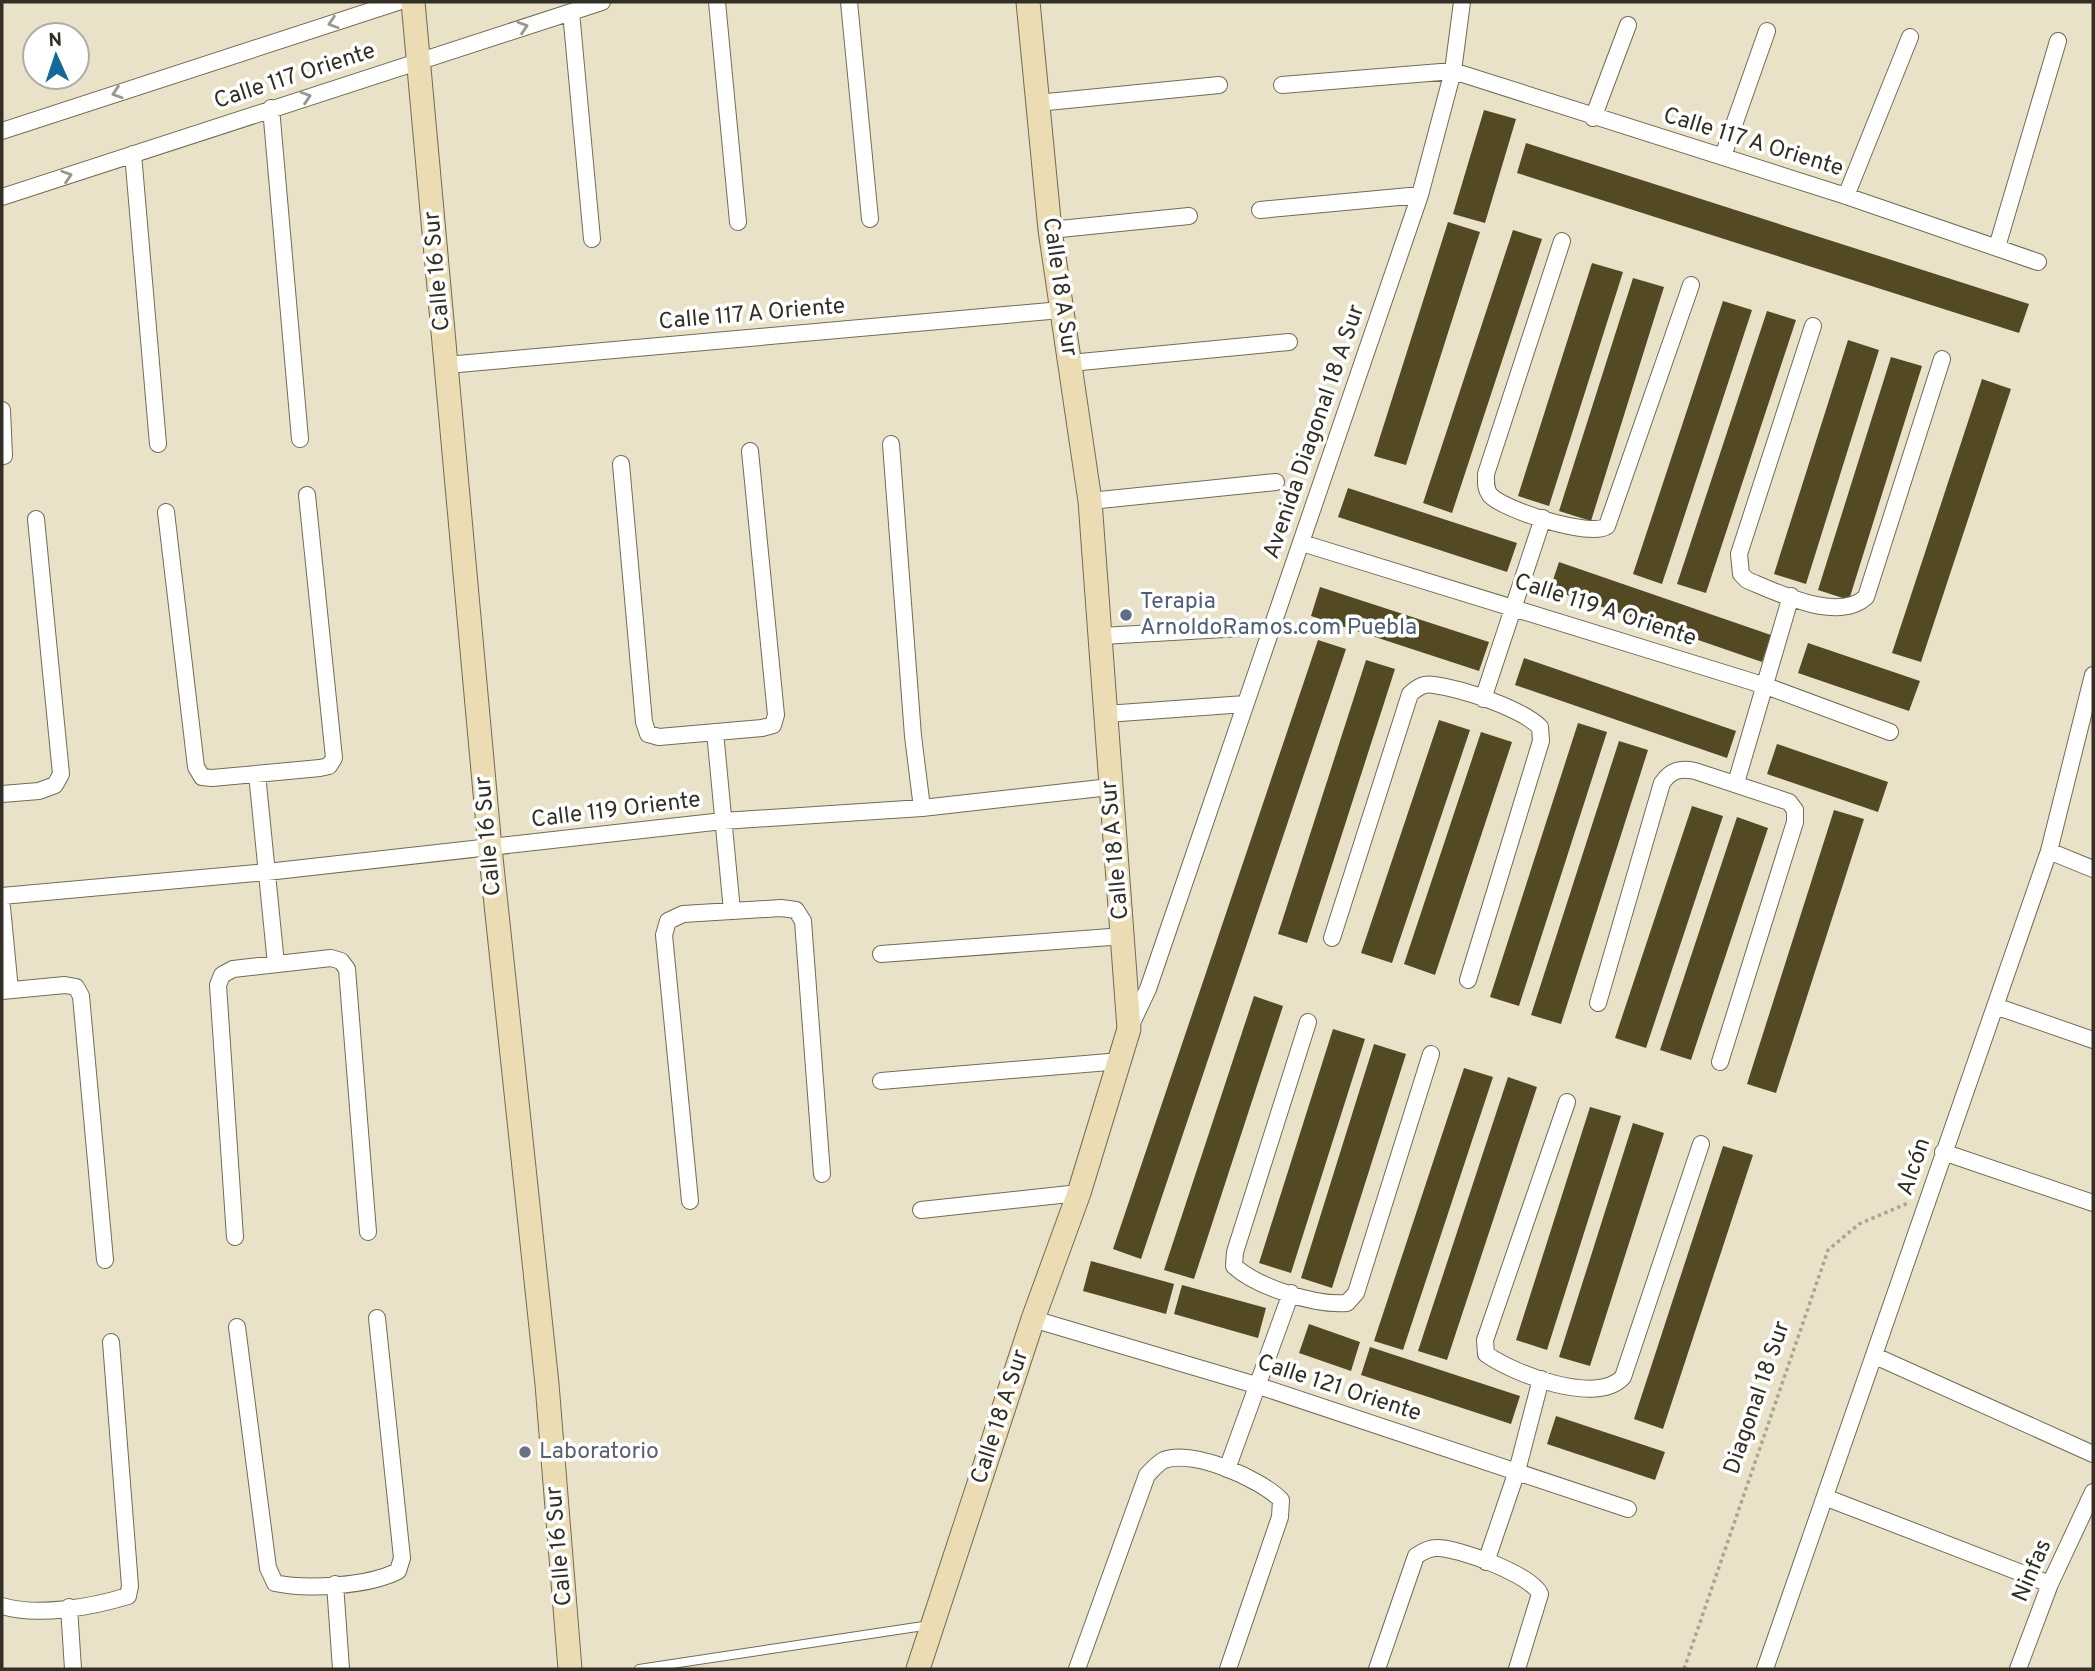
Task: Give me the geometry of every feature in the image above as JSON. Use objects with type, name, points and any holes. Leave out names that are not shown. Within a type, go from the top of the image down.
[{"type":"street","name":"Calle 117 Oriente","points":[[2,131],[398,2]]},
{"type":"street","name":"Calle 16 Sur","points":[[413,2],[490,848],[547,1384],[570,1669]]},
{"type":"street","name":"Calle 117 Oriente","points":[[2,197],[602,2]]},
{"type":"street","points":[[718,2],[738,222]]},
{"type":"street","points":[[849,2],[870,219]]},
{"type":"street","name":"Calle 18 A Sur","points":[[918,1669],[1033,1319],[1080,1193],[1129,1029],[1090,501],[1050,230],[1028,2]]},
{"type":"street","name":"Avenida Diagonal 18 A Sur","points":[[1129,1029],[1148,989],[1420,195],[1453,71],[1462,2]]},
{"type":"street","points":[[571,12],[592,239]]},
{"type":"street","points":[[1593,118],[1628,25]]},
{"type":"street","points":[[1723,156],[1767,31]]},
{"type":"street","points":[[1846,196],[1910,37]]},
{"type":"street","points":[[1997,247],[2058,41]]},
{"type":"street","points":[[1282,85],[1453,71]]},
{"type":"street","name":"Calle 117 A Oriente","points":[[1453,71],[1593,118],[1846,196],[2038,262]]},
{"type":"street","points":[[1037,103],[1219,85]]},
{"type":"street","points":[[271,108],[300,439]]},
{"type":"street","points":[[133,154],[158,444]]},
{"type":"street","points":[[1260,211],[1420,195]]},
{"type":"street","points":[[1050,230],[1189,216]]},
{"type":"street","points":[[1562,241],[1486,474],[1485,487],[1491,497],[1543,518],[1589,531],[1600,531],[1608,526],[1690,285]]},
{"type":"street","name":"Calle 117 A Oriente","points":[[447,365],[1061,310]]},
{"type":"street","points":[[1813,326],[1739,554],[1741,574],[1746,580],[1837,609],[1850,608],[1866,597],[1942,359]]},
{"type":"street","points":[[1070,363],[1289,342]]},
{"type":"street","points":[[2,410],[4,456]]},
{"type":"street","points":[[891,444],[913,736],[922,808]]},
{"type":"street","points":[[621,464],[644,722],[648,734],[659,737],[762,728],[773,725],[776,715],[750,451]]},
{"type":"street","points":[[1090,501],[1276,482]]},
{"type":"street","points":[[166,512],[195,767],[202,777],[320,768],[329,766],[334,758],[307,495]]},
{"type":"street","points":[[1483,699],[1543,518]]},
{"type":"street","points":[[2,794],[47,788],[55,785],[61,774],[36,519]]},
{"type":"street","name":"Calle 119 A Oriente","points":[[1302,543],[1512,605],[1766,686],[1891,732]]},
{"type":"street","points":[[1736,783],[1791,596]]},
{"type":"street","points":[[1101,636],[1242,628]]},
{"type":"street","name":"Alcón","points":[[1765,1669],[1875,1356],[1943,1152],[1998,1007],[2049,851],[2093,675]]},
{"type":"street","points":[[1332,938],[1410,694],[1419,686],[1433,684],[1483,699],[1530,717],[1540,727],[1541,741],[1468,980]]},
{"type":"street","points":[[1106,715],[1245,704]]},
{"type":"street","points":[[715,732],[732,911]]},
{"type":"street","points":[[1598,1003],[1662,783],[1669,773],[1682,768],[1789,802],[1796,810],[1796,822],[1720,1062]]},
{"type":"street","points":[[257,774],[276,964]]},
{"type":"street","name":"Calle 119 Oriente","points":[[2,896],[267,872],[723,821],[922,808],[1110,787]]},
{"type":"street","points":[[2049,851],[2093,869]]},
{"type":"street","points":[[2,907],[6,991],[65,985],[76,987],[81,996],[105,1261]]},
{"type":"street","points":[[690,1201],[664,935],[668,921],[683,914],[781,908],[796,910],[803,921],[822,1174]]},
{"type":"street","points":[[881,954],[1124,936]]},
{"type":"street","points":[[235,1237],[218,985],[222,975],[233,970],[331,958],[341,961],[347,969],[368,1232]]},
{"type":"street","points":[[1998,1007],[2093,1040]]},
{"type":"street","points":[[1307,1023],[1235,1252],[1234,1266],[1246,1278],[1330,1304],[1347,1303],[1356,1293],[1431,1054]]},
{"type":"street","points":[[881,1082],[1121,1061]]},
{"type":"street","points":[[1567,1102],[1485,1340],[1486,1354],[1496,1361],[1541,1379],[1596,1390],[1614,1387],[1623,1377],[1701,1144]]},
{"type":"street","points":[[1943,1152],[2093,1203]]},
{"type":"street","points":[[921,1210],[1080,1193]]},
{"type":"street","points":[[1227,1469],[1291,1293]]},
{"type":"street","points":[[237,1327],[268,1568],[275,1583],[296,1588],[383,1578],[398,1571],[402,1558],[377,1318]]},
{"type":"street","name":"Calle 121 Oriente","points":[[1033,1319],[1259,1386],[1628,1509]]},
{"type":"street","points":[[2,1606],[13,1609],[69,1607],[128,1596],[130,1586],[111,1342]]},
{"type":"street","points":[[1875,1356],[2093,1454]]},
{"type":"street","points":[[1486,1562],[1517,1471],[1541,1379]]},
{"type":"street","points":[[1077,1669],[1147,1475],[1162,1461],[1182,1457],[1227,1469],[1269,1488],[1281,1500],[1280,1517],[1228,1669]]},
{"type":"street","name":"Ninfas","points":[[2018,1669],[2050,1584],[2093,1492]]},
{"type":"street","points":[[1826,1497],[2050,1584]]},
{"type":"street","points":[[1377,1669],[1416,1556],[1438,1548],[1486,1562],[1529,1580],[1540,1594],[1517,1669]]},
{"type":"street","points":[[335,1584],[341,1669]]},
{"type":"street","points":[[69,1607],[73,1669]]},
{"type":"lane","points":[[639,1669],[933,1624]]},
{"type":"path","name":"Diagonal 18 Sur","points":[[1684,1669],[1828,1250],[1859,1224],[1930,1194]]},
{"type":"building","points":[[1484,110],[1516,119],[1485,223],[1453,214]]},
{"type":"building","points":[[1526,143],[2029,304],[2019,333],[1517,173]]},
{"type":"building","points":[[1448,222],[1480,232],[1406,465],[1374,456]]},
{"type":"building","points":[[1513,230],[1542,239],[1452,513],[1423,503]]},
{"type":"building","points":[[1592,263],[1623,272],[1549,506],[1518,496]]},
{"type":"building","points":[[1633,278],[1664,287],[1591,521],[1559,511]]},
{"type":"building","points":[[1723,301],[1752,310],[1662,584],[1633,574]]},
{"type":"building","points":[[1767,311],[1796,320],[1706,593],[1677,584]]},
{"type":"building","points":[[1848,340],[1879,350],[1806,584],[1774,574]]},
{"type":"building","points":[[1891,357],[1922,366],[1849,600],[1818,590]]},
{"type":"building","points":[[1982,379],[2011,389],[1921,662],[1892,653]]},
{"type":"building","points":[[1348,488],[1517,543],[1507,572],[1338,517]]},
{"type":"building","points":[[1559,562],[1771,635],[1762,662],[1550,589]]},
{"type":"building","points":[[1320,587],[1489,642],[1479,671],[1311,616]]},
{"type":"building","points":[[1318,640],[1346,649],[1141,1259],[1113,1249]]},
{"type":"building","points":[[1808,643],[1920,681],[1909,711],[1798,673]]},
{"type":"building","points":[[1524,658],[1736,731],[1727,758],[1515,685]]},
{"type":"building","points":[[1366,660],[1395,669],[1307,943],[1278,934]]},
{"type":"building","points":[[1439,720],[1470,730],[1392,963],[1361,953]]},
{"type":"building","points":[[1578,723],[1607,732],[1519,1006],[1490,997]]},
{"type":"building","points":[[1481,732],[1512,742],[1435,975],[1404,964]]},
{"type":"building","points":[[1619,741],[1648,750],[1561,1024],[1531,1015]]},
{"type":"building","points":[[1777,744],[1888,782],[1878,812],[1767,774]]},
{"type":"building","points":[[1692,806],[1723,816],[1646,1048],[1615,1038]]},
{"type":"building","points":[[1834,810],[1864,819],[1776,1093],[1747,1084]]},
{"type":"building","points":[[1737,817],[1768,828],[1691,1060],[1660,1050]]},
{"type":"building","points":[[1254,996],[1283,1006],[1194,1279],[1164,1270]]},
{"type":"building","points":[[1333,1029],[1365,1039],[1291,1273],[1259,1263]]},
{"type":"building","points":[[1374,1044],[1406,1054],[1332,1288],[1301,1278]]},
{"type":"building","points":[[1464,1068],[1493,1077],[1403,1350],[1374,1341]]},
{"type":"building","points":[[1508,1077],[1537,1087],[1447,1360],[1418,1351]]},
{"type":"building","points":[[1590,1107],[1621,1116],[1547,1350],[1516,1340]]},
{"type":"building","points":[[1633,1123],[1664,1133],[1590,1366],[1559,1357]]},
{"type":"building","points":[[1723,1146],[1753,1155],[1663,1429],[1634,1419]]},
{"type":"building","points":[[1091,1261],[1174,1284],[1166,1314],[1083,1291]]},
{"type":"building","points":[[1182,1285],[1266,1308],[1258,1338],[1174,1314]]},
{"type":"building","points":[[1309,1324],[1360,1342],[1351,1371],[1299,1353]]},
{"type":"building","points":[[1370,1347],[1520,1396],[1511,1424],[1361,1375]]},
{"type":"building","points":[[1556,1416],[1665,1452],[1655,1480],[1547,1444]]},
{"type":"place","name":"Terapia ArnoldoRamos.com Puebla","points":[[1126,615]]},
{"type":"place","name":"Laboratorio","points":[[525,1452]]}]
